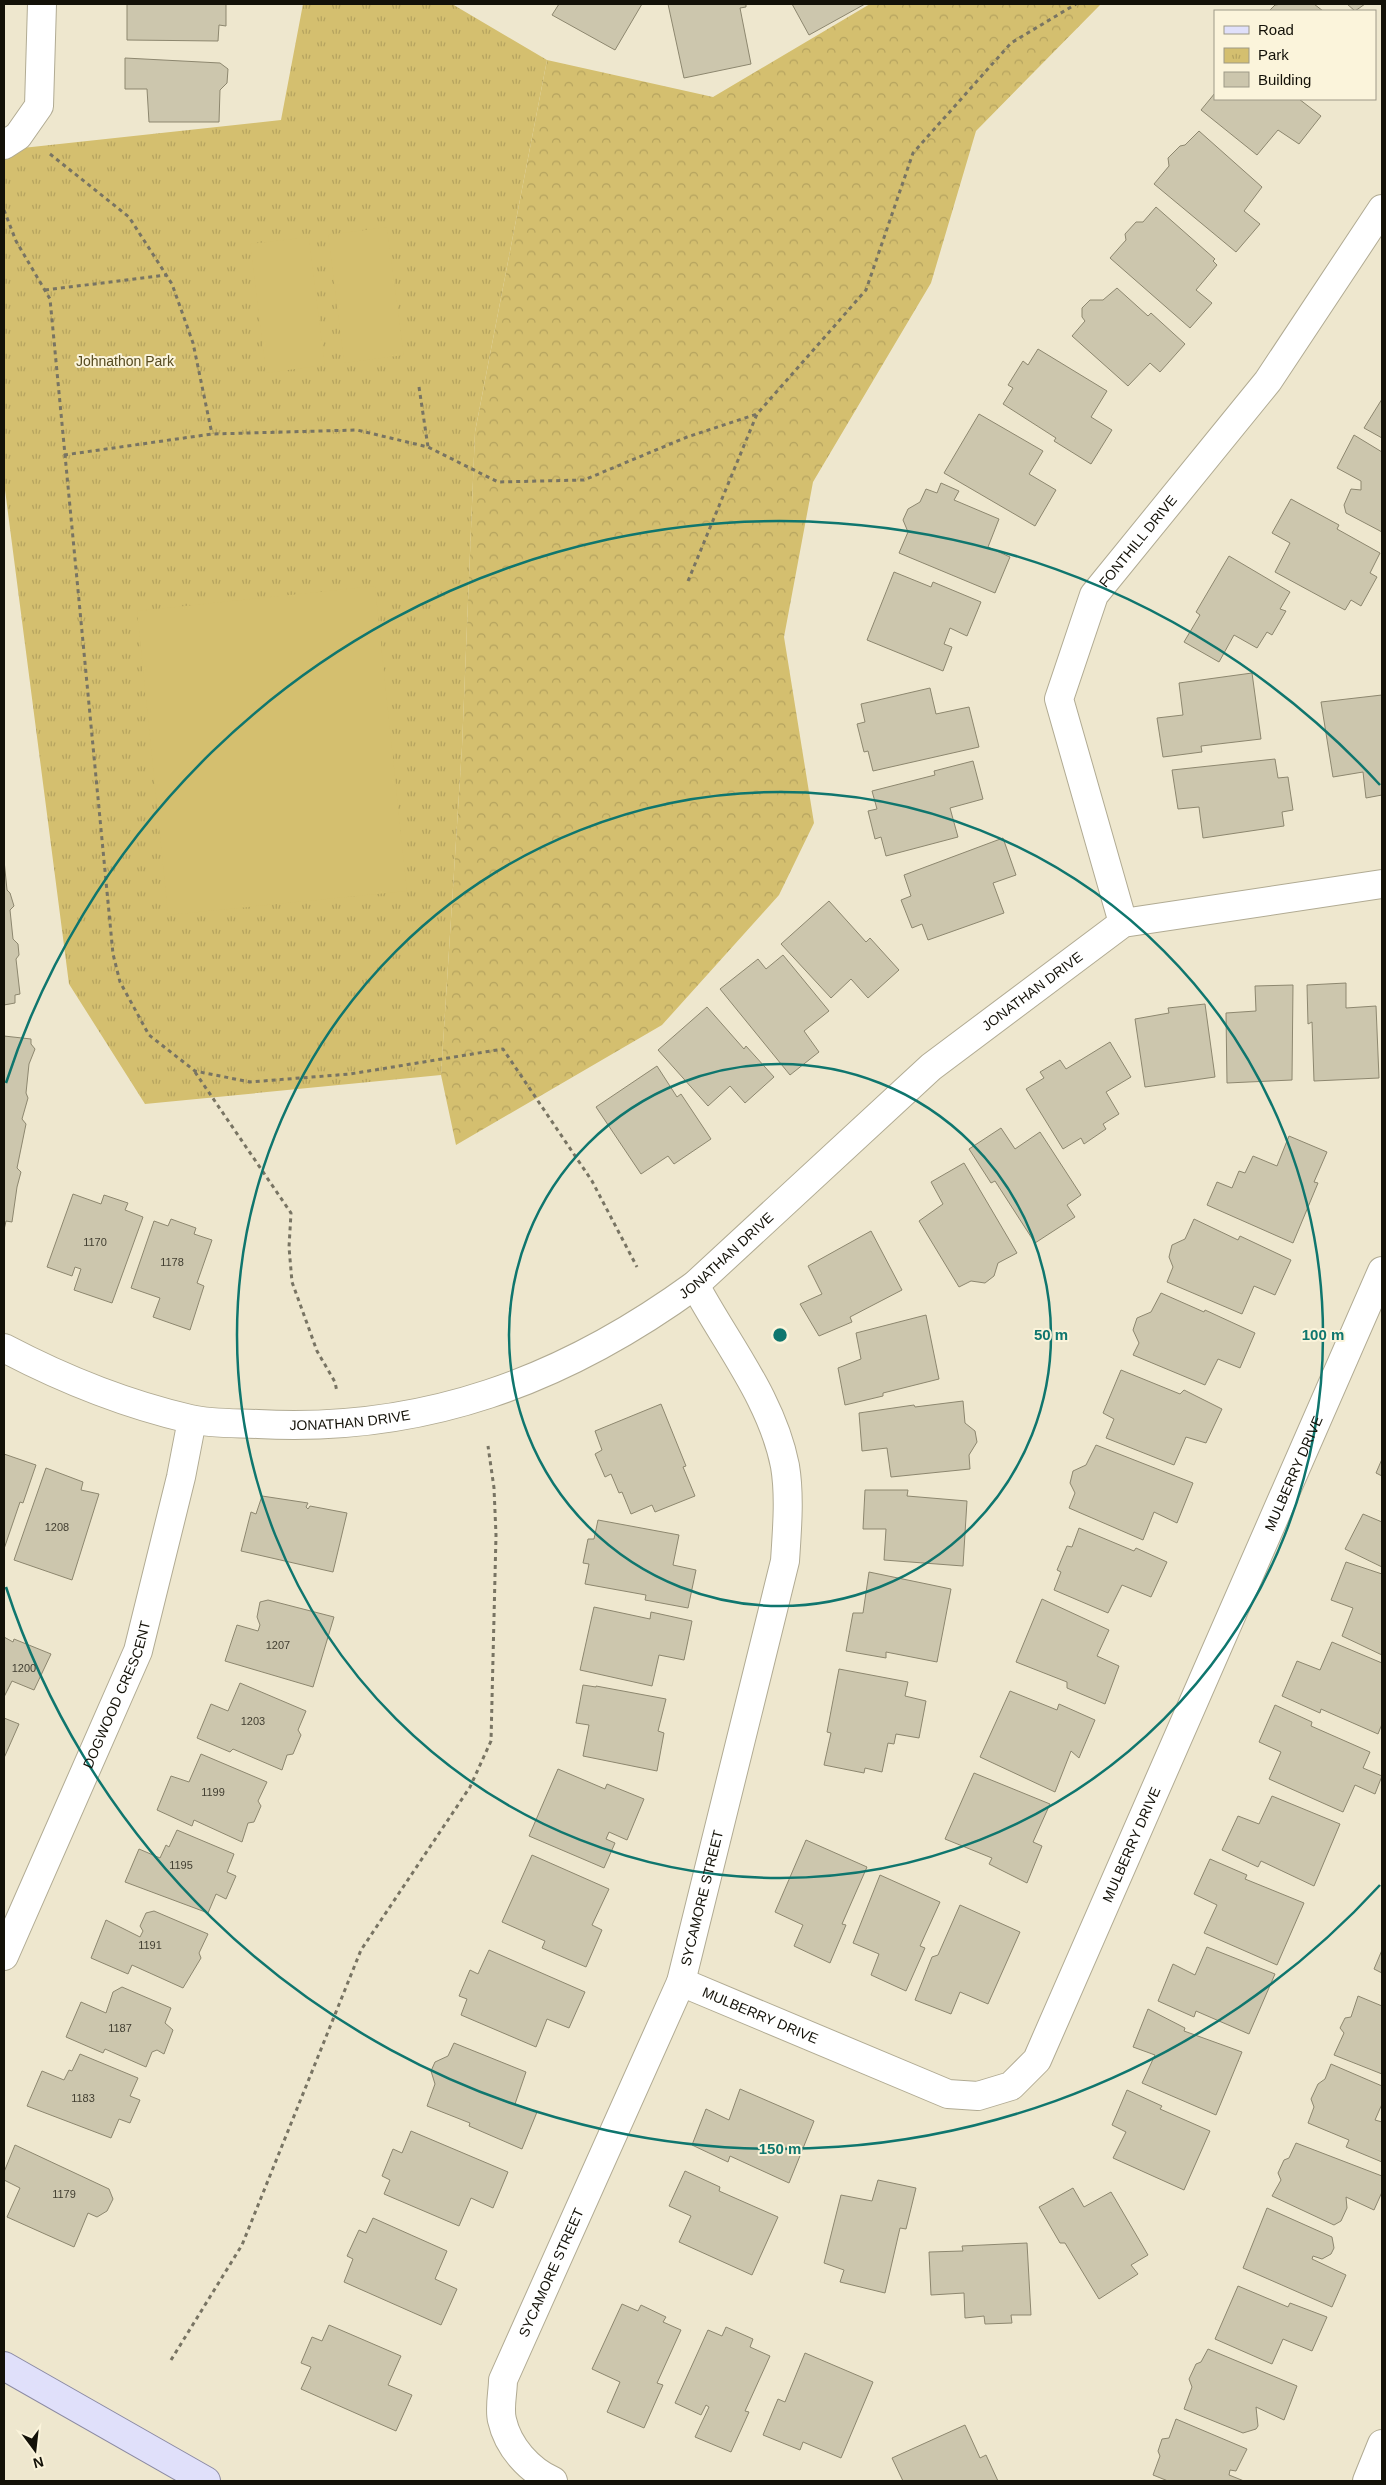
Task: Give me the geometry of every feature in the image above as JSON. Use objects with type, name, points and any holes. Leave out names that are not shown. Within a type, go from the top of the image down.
[{"type":"main road","points":[[4,2366],[206,2481]]},
{"type":"street","points":[[4,145],[18,136],[39,106],[42,4]]},
{"type":"street","name":"FONTHILL DRIVE","points":[[1124,923],[1059,699],[1094,595],[1268,381],[1382,208]]},
{"type":"street","name":"JONATHAN DRIVE","points":[[4,1348],[91,1390],[192,1420],[297,1426],[342,1424],[411,1416],[526,1382],[575,1360],[660,1310],[695,1285],[931,1067],[1124,923],[1382,884]]},
{"type":"street","name":"MULBERRY DRIVE","points":[[681,1982],[948,2094],[978,2096],[1011,2086],[1038,2060],[1382,1271]]},
{"type":"street","name":"SYCAMORE STREET","points":[[553,2481],[540,2476],[512,2447],[502,2419],[504,2380],[681,1982],[785,1561],[787,1514],[785,1467],[776,1432],[760,1396],[695,1285]]},
{"type":"street","name":"DOGWOOD CRESCENT","points":[[4,1956],[138,1651],[181,1476],[192,1420]]},
{"type":"street","points":[[1367,2481],[1382,2444]]},
{"type":"path","points":[[688,581],[757,414],[866,290],[913,153],[1011,43],[1076,4]]},
{"type":"path","points":[[50,154],[129,217],[167,275],[193,342],[212,434]]},
{"type":"path","points":[[4,210],[16,241],[50,299],[113,954],[120,982],[149,1034],[195,1071],[291,1213],[289,1247],[292,1282],[317,1352],[335,1382],[338,1400]]},
{"type":"path","points":[[45,290],[167,275]]},
{"type":"path","points":[[419,387],[428,448]]},
{"type":"path","points":[[64,455],[212,434],[357,430],[428,448],[498,482],[584,480],[686,437],[757,414]]},
{"type":"path","points":[[195,1071],[250,1082],[350,1074],[503,1049],[592,1181],[637,1267]]},
{"type":"path","points":[[171,2360],[242,2246],[361,1950],[470,1787],[491,1740],[496,1534],[494,1488],[488,1446]]},
{"type":"green space","name":"Johnathon Park","points":[[303,4],[452,4],[547,60],[475,432],[462,747],[441,1075],[145,1104],[69,984],[4,482],[4,150],[281,120]]},
{"type":"green space","points":[[870,4],[1101,4],[976,131],[931,283],[813,482],[784,637],[814,823],[779,895],[662,1025],[456,1145],[441,1075],[462,747],[475,432],[547,60],[713,97]]},
{"type":"green space","points":[[387,227],[404,355],[344,363],[328,235]]},
{"type":"green space","points":[[309,237],[325,365],[266,373],[250,244]]},
{"type":"green space","points":[[375,586],[407,891],[168,915],[137,611]]},
{"type":"building","points":[[127,4],[226,4],[226,26],[219,25],[218,41],[127,40]]},
{"type":"building","points":[[559,4],[642,4],[615,50],[552,15]]},
{"type":"building","points":[[668,4],[746,4],[746,7],[740,8],[751,64],[684,78]]},
{"type":"building","points":[[792,4],[865,4],[809,35]]},
{"type":"building","points":[[1314,4],[1322,10],[1270,10],[1275,5]]},
{"type":"building","points":[[1347,4],[1365,4],[1356,10]]},
{"type":"building","points":[[125,58],[220,63],[228,69],[227,83],[220,90],[219,122],[149,122],[147,89],[125,89]]},
{"type":"building","points":[[1214,94],[1214,100],[1300,100],[1321,116],[1299,144],[1278,130],[1257,155],[1201,110]]},
{"type":"building","points":[[1199,131],[1262,187],[1244,211],[1260,224],[1236,252],[1154,184],[1169,166],[1168,158]]},
{"type":"building","points":[[1156,207],[1215,259],[1213,261],[1217,265],[1196,290],[1212,303],[1190,328],[1110,258],[1126,240],[1125,234],[1136,222],[1143,222]]},
{"type":"building","points":[[1117,288],[1148,316],[1151,313],[1185,344],[1160,372],[1150,363],[1128,386],[1072,336],[1085,321],[1082,317],[1082,308],[1090,300],[1103,300]]},
{"type":"building","points":[[1038,349],[1107,391],[1091,417],[1112,430],[1091,464],[1054,441],[1056,438],[1003,404],[1013,388],[1008,385],[1023,361],[1028,365]]},
{"type":"building","points":[[1382,399],[1382,438],[1364,428]]},
{"type":"building","points":[[979,414],[1043,451],[1029,474],[1056,490],[1035,526],[944,473]]},
{"type":"building","points":[[1354,435],[1382,452],[1382,532],[1346,513],[1344,505],[1351,489],[1361,490],[1361,481],[1337,468]]},
{"type":"building","points":[[941,483],[959,491],[954,500],[999,519],[988,547],[1010,557],[995,593],[899,553],[908,532],[903,520],[908,509],[920,502],[926,489],[937,493]]},
{"type":"building","points":[[1291,499],[1339,525],[1337,529],[1380,553],[1370,573],[1377,577],[1361,606],[1351,600],[1345,610],[1275,572],[1290,543],[1272,533]]},
{"type":"building","points":[[1229,556],[1290,592],[1280,609],[1286,611],[1272,635],[1267,632],[1257,648],[1234,635],[1219,662],[1184,642],[1200,615],[1196,612]]},
{"type":"building","points":[[894,572],[931,587],[933,582],[981,602],[967,636],[950,628],[944,644],[952,647],[943,671],[867,640]]},
{"type":"building","points":[[1252,673],[1261,739],[1201,746],[1202,752],[1163,757],[1157,718],[1183,715],[1179,683]]},
{"type":"building","points":[[930,688],[936,714],[969,707],[979,747],[873,771],[868,751],[864,752],[857,724],[865,722],[861,704]]},
{"type":"building","points":[[1382,695],[1382,795],[1366,798],[1363,772],[1333,777],[1321,702]]},
{"type":"building","points":[[1275,759],[1278,778],[1288,777],[1293,810],[1282,812],[1284,826],[1203,838],[1199,807],[1178,809],[1172,770]]},
{"type":"building","points":[[973,761],[983,799],[950,808],[958,837],[886,856],[881,837],[875,839],[868,811],[877,809],[872,791],[935,775],[934,771]]},
{"type":"building","points":[[1003,838],[1016,875],[993,883],[1004,913],[928,940],[922,924],[912,928],[901,900],[911,896],[904,875]]},
{"type":"building","points":[[4,860],[7,890],[10,893],[14,906],[10,910],[13,939],[18,944],[19,955],[16,959],[20,994],[15,995],[15,1003],[4,1005]]},
{"type":"building","points":[[829,901],[866,942],[870,938],[899,970],[868,998],[851,979],[831,998],[781,944]]},
{"type":"building","points":[[783,955],[829,1011],[804,1031],[819,1052],[790,1075],[720,989],[758,959],[766,969]]},
{"type":"building","points":[[1346,983],[1346,1008],[1376,1006],[1379,1078],[1314,1081],[1312,1022],[1308,1024],[1307,985]]},
{"type":"building","points":[[1293,985],[1292,1080],[1227,1083],[1226,1013],[1256,1011],[1255,986]]},
{"type":"building","points":[[1205,1004],[1215,1077],[1145,1087],[1135,1019],[1169,1013],[1168,1008]]},
{"type":"building","points":[[707,1007],[744,1049],[746,1046],[774,1077],[745,1103],[730,1086],[708,1106],[658,1050]]},
{"type":"building","points":[[4,1036],[31,1039],[31,1044],[35,1049],[29,1064],[26,1093],[28,1098],[22,1119],[26,1124],[17,1168],[21,1172],[12,1222],[6,1221],[4,1230]]},
{"type":"building","points":[[1110,1042],[1131,1077],[1106,1092],[1119,1114],[1103,1124],[1106,1129],[1084,1144],[1081,1138],[1063,1149],[1026,1089],[1044,1078],[1040,1072],[1060,1060],[1066,1069]]},
{"type":"building","points":[[657,1066],[677,1097],[681,1094],[711,1139],[674,1164],[668,1156],[641,1174],[596,1107]]},
{"type":"building","points":[[1001,1128],[1015,1149],[1040,1132],[1081,1195],[1067,1205],[1075,1217],[1035,1243],[995,1181],[991,1183],[969,1149]]},
{"type":"building","points":[[1289,1136],[1327,1152],[1314,1182],[1318,1183],[1293,1243],[1207,1205],[1217,1182],[1232,1188],[1239,1171],[1245,1173],[1253,1156],[1277,1166]]},
{"type":"building","points":[[964,1163],[1017,1253],[998,1263],[994,1276],[985,1283],[971,1281],[959,1287],[919,1221],[943,1204],[931,1182]]},
{"type":"building","points":[[73,1194],[101,1204],[104,1195],[128,1203],[125,1210],[143,1217],[112,1303],[74,1290],[81,1269],[75,1267],[72,1276],[47,1267]]},
{"type":"building","points":[[171,1219],[196,1228],[194,1234],[212,1240],[197,1283],[204,1286],[190,1330],[153,1317],[160,1298],[131,1288],[154,1221],[168,1226]]},
{"type":"building","points":[[1194,1219],[1238,1240],[1240,1236],[1291,1260],[1275,1295],[1254,1286],[1242,1314],[1167,1282],[1173,1267],[1169,1257],[1172,1245],[1185,1239]]},
{"type":"building","points":[[871,1231],[902,1290],[850,1317],[852,1322],[819,1336],[800,1304],[822,1294],[808,1266]]},
{"type":"building","points":[[1161,1293],[1204,1312],[1205,1310],[1255,1333],[1240,1368],[1218,1359],[1205,1385],[1133,1355],[1139,1343],[1133,1330],[1137,1318],[1151,1312]]},
{"type":"building","points":[[926,1315],[939,1379],[845,1405],[838,1368],[861,1359],[856,1333]]},
{"type":"building","points":[[1121,1370],[1180,1394],[1184,1390],[1222,1409],[1206,1443],[1186,1437],[1174,1465],[1106,1438],[1114,1419],[1103,1413]]},
{"type":"building","points":[[963,1401],[965,1423],[975,1431],[977,1442],[969,1455],[970,1469],[891,1477],[887,1448],[862,1451],[859,1413],[914,1405],[915,1407]]},
{"type":"building","points":[[661,1404],[686,1466],[683,1467],[695,1496],[655,1512],[652,1505],[631,1514],[622,1492],[619,1493],[611,1474],[605,1477],[595,1454],[602,1450],[595,1431]]},
{"type":"building","points":[[1096,1445],[1193,1483],[1177,1523],[1154,1512],[1143,1540],[1069,1508],[1075,1493],[1070,1483],[1073,1471],[1086,1465]]},
{"type":"building","points":[[4,1454],[36,1465],[23,1503],[20,1502],[4,1549]]},
{"type":"building","points":[[1382,1459],[1382,1476],[1376,1473]]},
{"type":"building","points":[[46,1468],[83,1482],[81,1490],[99,1494],[72,1580],[14,1560]]},
{"type":"building","points":[[865,1490],[908,1490],[907,1496],[967,1501],[963,1566],[884,1560],[886,1529],[863,1529]]},
{"type":"building","points":[[262,1496],[308,1503],[306,1507],[308,1509],[310,1506],[347,1513],[333,1572],[241,1551],[251,1512],[256,1514]]},
{"type":"building","points":[[1363,1514],[1382,1522],[1382,1567],[1345,1549]]},
{"type":"building","points":[[598,1520],[679,1535],[673,1565],[696,1570],[688,1608],[645,1600],[646,1595],[585,1584],[589,1564],[583,1563],[588,1539],[594,1539]]},
{"type":"building","points":[[1079,1528],[1134,1551],[1136,1548],[1167,1562],[1151,1597],[1122,1585],[1108,1613],[1054,1590],[1061,1572],[1057,1570],[1067,1546],[1072,1547]]},
{"type":"building","points":[[1346,1562],[1382,1574],[1382,1655],[1342,1636],[1353,1608],[1331,1600]]},
{"type":"building","points":[[869,1572],[951,1589],[937,1662],[886,1652],[886,1658],[846,1651],[853,1613],[863,1613]]},
{"type":"building","points":[[1042,1599],[1109,1630],[1097,1656],[1119,1666],[1105,1704],[1067,1688],[1067,1682],[1016,1662]]},
{"type":"building","points":[[268,1600],[334,1617],[313,1687],[225,1661],[237,1625],[258,1631],[260,1625],[257,1617],[260,1602]]},
{"type":"building","points":[[594,1607],[650,1619],[651,1612],[692,1621],[684,1660],[659,1655],[652,1686],[580,1670]]},
{"type":"building","points":[[4,1637],[13,1642],[14,1639],[51,1654],[34,1690],[12,1681],[4,1697]]},
{"type":"building","points":[[1332,1642],[1382,1663],[1382,1724],[1378,1734],[1321,1709],[1320,1713],[1282,1696],[1297,1661],[1320,1670]]},
{"type":"building","points":[[839,1669],[908,1682],[905,1696],[926,1701],[919,1738],[896,1734],[894,1744],[888,1743],[882,1772],[865,1768],[864,1773],[824,1765],[831,1733],[827,1732]]},
{"type":"building","points":[[240,1683],[306,1711],[298,1730],[301,1735],[293,1754],[287,1755],[282,1770],[233,1749],[230,1752],[197,1738],[211,1704],[228,1711]]},
{"type":"building","points":[[583,1685],[666,1699],[658,1731],[664,1733],[657,1771],[583,1756],[589,1725],[576,1723]]},
{"type":"building","points":[[1010,1691],[1057,1710],[1059,1704],[1095,1720],[1079,1758],[1071,1751],[1055,1792],[980,1757]]},
{"type":"building","points":[[1275,1705],[1312,1722],[1311,1726],[1370,1752],[1363,1768],[1382,1776],[1375,1794],[1355,1785],[1343,1812],[1269,1779],[1281,1752],[1259,1742]]},
{"type":"building","points":[[4,1718],[19,1724],[4,1758]]},
{"type":"building","points":[[201,1754],[267,1782],[258,1801],[261,1806],[254,1822],[248,1823],[242,1842],[194,1820],[192,1826],[157,1810],[171,1776],[189,1782]]},
{"type":"building","points":[[558,1769],[605,1789],[607,1784],[644,1799],[627,1840],[609,1832],[606,1839],[615,1843],[604,1868],[529,1836]]},
{"type":"building","points":[[974,1773],[1050,1804],[1033,1842],[1042,1846],[1027,1883],[989,1864],[992,1858],[945,1839]]},
{"type":"building","points":[[1272,1796],[1340,1824],[1314,1886],[1261,1861],[1258,1867],[1222,1850],[1238,1816],[1259,1824]]},
{"type":"building","points":[[177,1830],[234,1854],[227,1872],[236,1876],[226,1899],[216,1894],[208,1913],[125,1882],[139,1849],[160,1858],[166,1845],[169,1847]]},
{"type":"building","points":[[806,1840],[867,1867],[842,1924],[846,1925],[830,1963],[794,1946],[803,1925],[775,1912]]},
{"type":"building","points":[[532,1855],[609,1889],[592,1925],[602,1930],[586,1967],[542,1948],[545,1941],[502,1922]]},
{"type":"building","points":[[1210,1859],[1247,1875],[1245,1879],[1304,1903],[1277,1965],[1204,1933],[1217,1905],[1194,1894]]},
{"type":"building","points":[[880,1875],[940,1902],[920,1946],[925,1948],[906,1991],[871,1975],[879,1954],[853,1943]]},
{"type":"building","points":[[960,1905],[1020,1932],[988,2004],[960,1992],[951,2014],[915,2000],[932,1957],[938,1955]]},
{"type":"building","points":[[154,1911],[208,1934],[199,1953],[201,1958],[183,1988],[132,1965],[128,1974],[91,1958],[106,1920],[140,1937],[143,1931],[140,1926],[146,1913]]},
{"type":"building","points":[[1207,1947],[1275,1974],[1249,2034],[1196,2011],[1194,2017],[1158,2001],[1173,1964],[1195,1975]]},
{"type":"building","points":[[489,1950],[585,1992],[569,2028],[547,2019],[536,2047],[461,2015],[467,1999],[459,1996],[470,1970],[478,1974]]},
{"type":"building","points":[[1382,1950],[1382,1973],[1374,1969]]},
{"type":"building","points":[[122,1987],[171,2008],[165,2023],[173,2030],[164,2054],[157,2050],[152,2052],[146,2067],[105,2049],[103,2053],[66,2037],[81,2002],[106,2013],[113,1992]]},
{"type":"building","points":[[1358,1996],[1382,2006],[1382,2074],[1334,2055],[1344,2033],[1340,2028],[1345,2018],[1351,2017]]},
{"type":"building","points":[[1148,2009],[1185,2028],[1184,2031],[1242,2052],[1216,2115],[1142,2083],[1155,2055],[1133,2047]]},
{"type":"building","points":[[454,2043],[526,2072],[515,2104],[537,2112],[522,2149],[469,2126],[470,2123],[427,2106],[435,2084],[431,2071],[435,2062],[448,2056]]},
{"type":"building","points":[[80,2054],[138,2078],[130,2096],[140,2100],[130,2123],[119,2119],[111,2138],[27,2106],[42,2071],[64,2080],[69,2070],[72,2071]]},
{"type":"building","points":[[1331,2064],[1382,2086],[1382,2104],[1375,2120],[1382,2122],[1382,2162],[1346,2147],[1349,2140],[1308,2123],[1314,2107],[1311,2099],[1318,2084],[1325,2079]]},
{"type":"building","points":[[740,2089],[814,2121],[789,2183],[730,2156],[728,2162],[692,2145],[706,2109],[729,2120]]},
{"type":"building","points":[[1127,2090],[1162,2106],[1160,2109],[1210,2131],[1184,2190],[1113,2158],[1126,2132],[1112,2125]]},
{"type":"building","points":[[411,2131],[508,2172],[493,2208],[471,2198],[459,2226],[384,2194],[390,2180],[382,2176],[393,2149],[402,2153]]},
{"type":"building","points":[[1296,2143],[1382,2176],[1382,2192],[1374,2210],[1346,2197],[1347,2208],[1341,2221],[1334,2225],[1272,2196],[1281,2180],[1278,2173],[1284,2160],[1289,2158]]},
{"type":"building","points":[[15,2145],[109,2189],[113,2199],[107,2211],[97,2217],[88,2213],[74,2247],[7,2217],[20,2188],[4,2180],[4,2172]]},
{"type":"building","points":[[685,2171],[720,2187],[719,2191],[778,2217],[752,2275],[679,2242],[691,2216],[669,2206]]},
{"type":"building","points":[[878,2180],[916,2188],[906,2229],[900,2228],[885,2293],[840,2282],[844,2270],[824,2263],[841,2195],[872,2201]]},
{"type":"building","points":[[1073,2188],[1084,2207],[1111,2192],[1148,2255],[1131,2265],[1138,2274],[1099,2299],[1065,2243],[1060,2243],[1039,2207]]},
{"type":"building","points":[[1267,2208],[1332,2237],[1334,2248],[1331,2254],[1322,2259],[1313,2256],[1312,2259],[1346,2275],[1332,2307],[1243,2268]]},
{"type":"building","points":[[373,2218],[447,2251],[435,2279],[457,2289],[441,2325],[344,2282],[353,2259],[347,2256],[359,2230],[366,2233]]},
{"type":"building","points":[[1027,2243],[1031,2315],[1011,2315],[1012,2323],[985,2324],[984,2316],[965,2318],[964,2293],[931,2295],[929,2252],[963,2251],[962,2246]]},
{"type":"building","points":[[1238,2286],[1288,2307],[1290,2303],[1327,2317],[1312,2351],[1283,2339],[1272,2364],[1215,2339]]},
{"type":"building","points":[[622,2304],[638,2311],[641,2305],[666,2317],[663,2322],[681,2330],[657,2383],[663,2385],[644,2428],[607,2412],[620,2382],[592,2369]]},
{"type":"building","points":[[329,2325],[401,2356],[388,2385],[412,2395],[396,2431],[301,2389],[311,2367],[301,2363],[312,2337],[322,2341]]},
{"type":"building","points":[[726,2327],[753,2339],[750,2347],[770,2356],[745,2411],[749,2412],[731,2452],[695,2437],[709,2407],[706,2405],[701,2415],[675,2403],[708,2330],[722,2336]]},
{"type":"building","points":[[1208,2349],[1297,2386],[1284,2420],[1256,2407],[1258,2426],[1256,2429],[1243,2433],[1184,2409],[1192,2387],[1189,2379],[1196,2364],[1201,2362]]},
{"type":"building","points":[[805,2353],[873,2382],[841,2458],[803,2442],[800,2450],[763,2435],[778,2399],[785,2402]]},
{"type":"building","points":[[1176,2419],[1247,2449],[1236,2471],[1230,2470],[1229,2475],[1244,2481],[1168,2481],[1153,2475],[1160,2456],[1158,2451],[1162,2439],[1169,2438]]},
{"type":"building","points":[[965,2425],[980,2458],[986,2455],[998,2481],[903,2481],[892,2458]]}]
